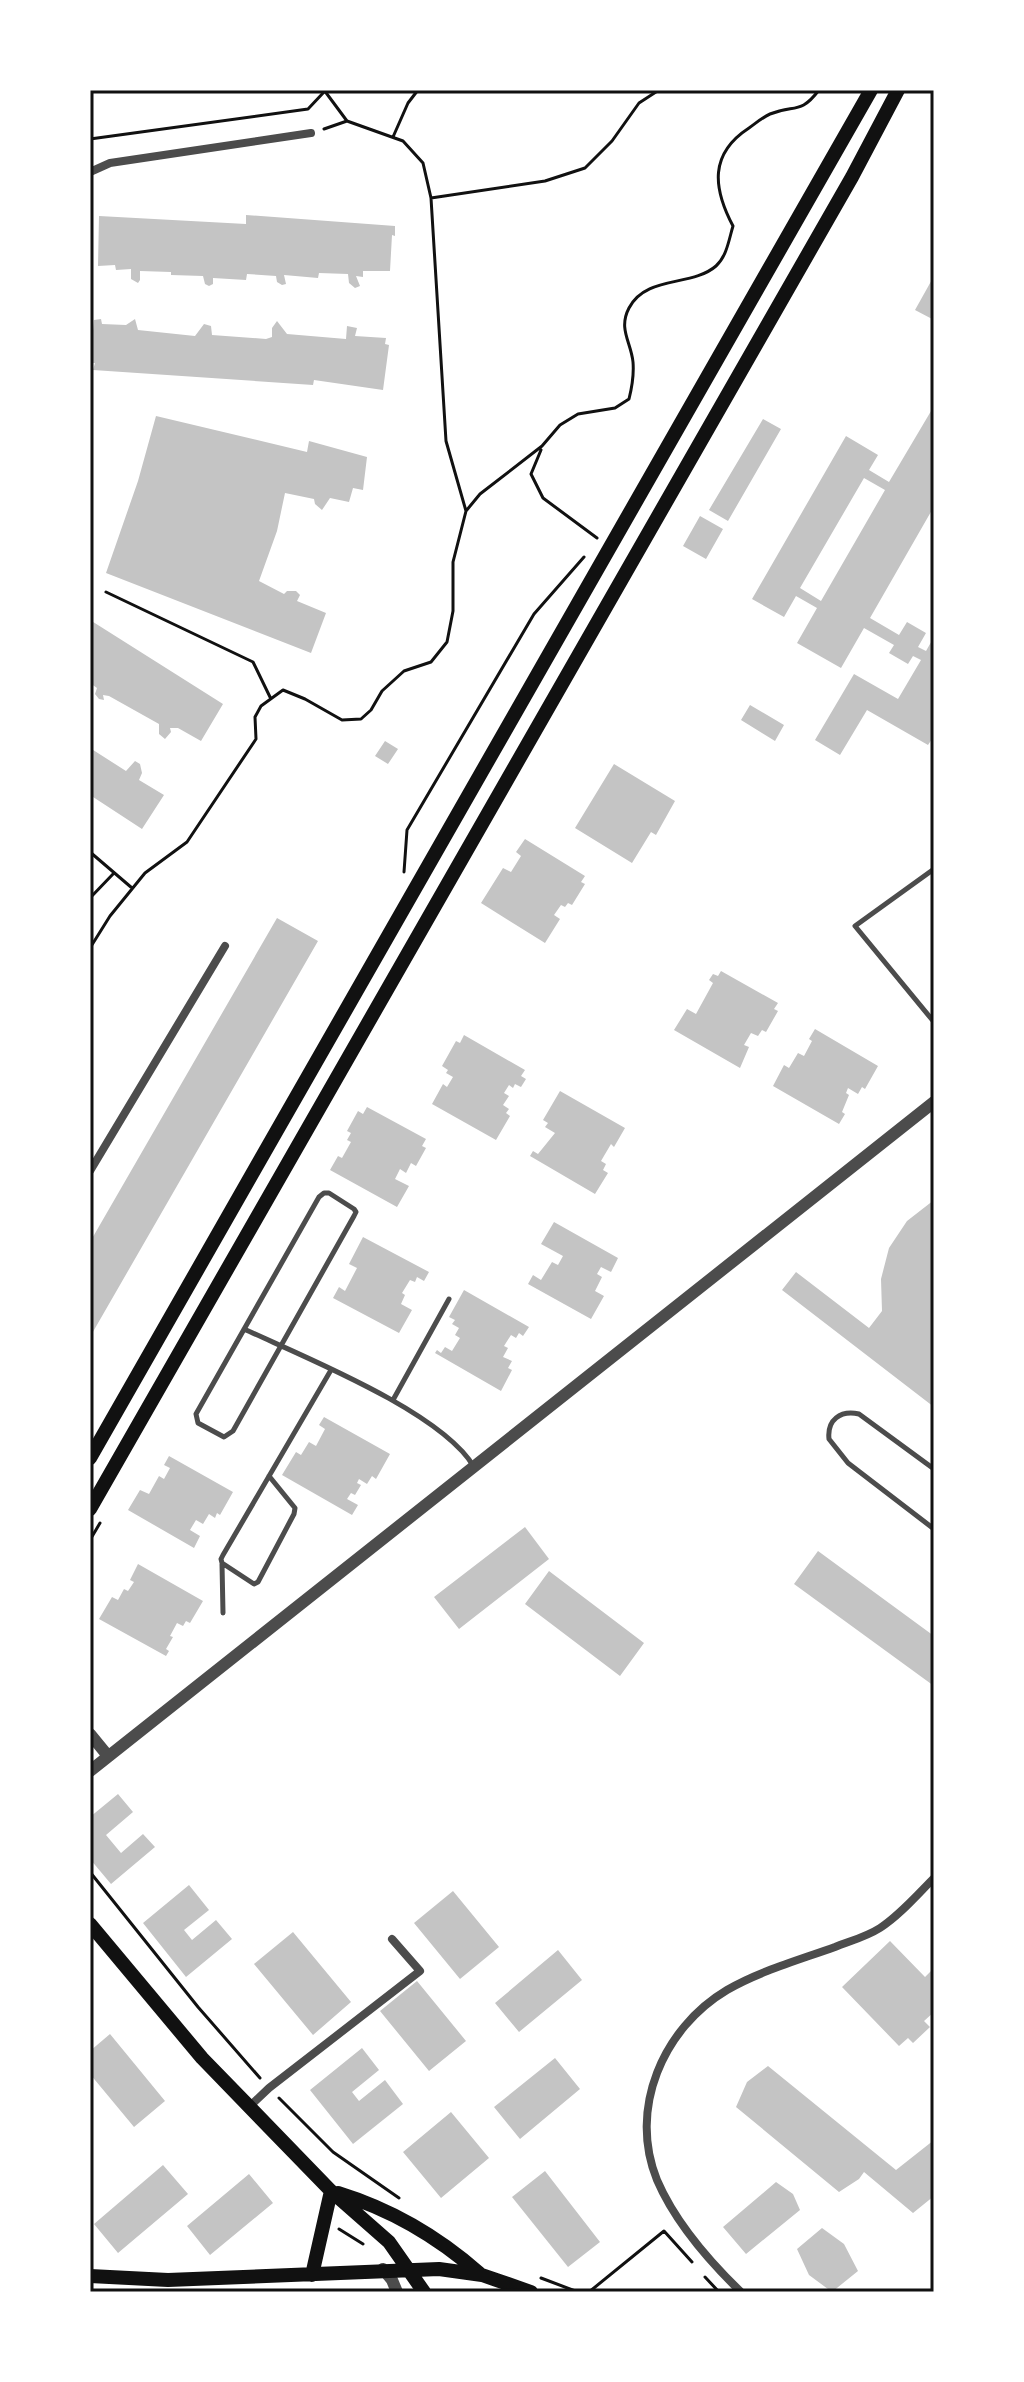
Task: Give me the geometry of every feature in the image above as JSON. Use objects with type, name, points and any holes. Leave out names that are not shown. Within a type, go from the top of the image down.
[{"type":"main road","points":[[90,1458],[871,90]]},
{"type":"main road","points":[[90,1509],[852,177],[898,90]]},
{"type":"main road","points":[[90,1924],[248,2108],[331,2191],[389,2242],[424,2292]]},
{"type":"main road","points":[[312,2275],[331,2191]]},
{"type":"main road","points":[[331,2191],[369,2204],[408,2223],[450,2249],[482,2275]]},
{"type":"main road","points":[[90,2276],[147,2286],[408,2268],[482,2275],[531,2292]]},
{"type":"street","points":[[90,172],[110,163],[311,133]]},
{"type":"street","points":[[90,1171],[225,946]]},
{"type":"street","points":[[90,1771],[934,1102]]},
{"type":"street","points":[[90,1734],[108,1756]]},
{"type":"street","points":[[741,2292],[676,2214],[652,2164],[648,2136],[649,2104],[664,2056],[687,2023],[711,2001],[754,1977],[878,1929],[934,1878]]},
{"type":"street","points":[[248,2108],[269,2088],[420,1971],[392,1939]]},
{"type":"street","points":[[383,2269],[397,2292]]},
{"type":"lane","points":[[934,869],[855,926],[934,1022]]},
{"type":"lane","points":[[329,1193],[356,1212],[233,1431],[224,1437],[195,1419],[244,1329],[319,1197],[329,1193]]},
{"type":"lane","points":[[393,1400],[449,1299]]},
{"type":"lane","points":[[244,1329],[393,1400],[460,1447],[474,1467]]},
{"type":"lane","points":[[223,1613],[223,1555],[331,1370]]},
{"type":"lane","points":[[934,1469],[859,1414],[844,1413],[830,1426],[829,1439],[841,1456],[934,1529]]},
{"type":"lane","points":[[222,1563],[250,1582],[258,1582],[295,1508],[269,1476]]},
{"type":"path","points":[[393,137],[408,103],[418,90]]},
{"type":"path","points":[[431,198],[545,181],[585,168],[612,141],[639,103],[659,90]]},
{"type":"path","points":[[90,948],[110,916],[145,873],[187,842],[256,739],[255,717],[270,697],[283,690],[342,720],[361,719],[371,710],[382,691],[404,671],[431,662],[447,642],[453,611],[453,562],[466,511],[480,494],[542,446],[560,425],[578,414],[615,408],[629,399],[633,360],[623,330],[628,309],[637,297],[667,281],[704,274],[718,265],[726,251],[733,226],[720,202],[718,163],[734,138],[770,114],[808,105],[819,90]]},
{"type":"path","points":[[90,139],[308,109],[324,91],[347,121],[403,141],[423,163],[431,198],[446,441],[466,511]]},
{"type":"path","points":[[311,133],[347,121]]},
{"type":"path","points":[[542,446],[531,474],[543,498],[611,548]]},
{"type":"path","points":[[106,592],[253,662],[270,697]]},
{"type":"path","points":[[90,852],[132,888]]},
{"type":"path","points":[[90,898],[114,873]]},
{"type":"path","points":[[90,1872],[198,2007],[269,2088],[333,2152],[399,2198]]},
{"type":"path","points":[[339,2229],[370,2248]]},
{"type":"path","points":[[589,2292],[664,2231],[719,2292]]},
{"type":"path","points":[[535,2275],[578,2292]]},
{"type":"building","points":[[246,215],[395,226],[390,271],[363,271],[363,277],[356,276],[360,286],[355,288],[349,283],[348,274],[319,273],[318,278],[284,275],[286,284],[282,285],[277,282],[276,276],[247,274],[246,280],[213,278],[213,284],[209,286],[205,284],[203,276],[171,275],[171,272],[140,271],[138,283],[131,279],[131,269],[116,270],[115,265],[98,266],[99,216],[246,224]]},
{"type":"building","points":[[934,276],[934,320],[915,310]]},
{"type":"building","points":[[101,319],[102,324],[126,325],[135,319],[138,330],[195,336],[204,324],[211,326],[212,335],[266,339],[272,337],[272,328],[277,321],[287,334],[346,339],[347,326],[357,328],[355,336],[386,338],[385,344],[389,345],[383,390],[314,380],[313,385],[93,370],[95,363],[90,363],[94,320]]},
{"type":"building","points":[[934,406],[934,512],[932,510],[870,618],[899,635],[907,622],[926,633],[918,647],[926,651],[934,637],[934,736],[928,745],[867,710],[840,755],[815,740],[854,674],[898,699],[921,660],[913,656],[908,664],[889,653],[894,645],[864,628],[841,668],[797,643],[817,608],[796,596],[784,617],[752,599],[846,436],[878,455],[869,470],[889,482]],"holes":[[[864,478],[885,490],[821,601],[800,588]]]},
{"type":"building","points":[[156,416],[307,452],[309,441],[367,457],[363,490],[353,488],[349,502],[330,498],[322,510],[314,499],[285,493],[277,531],[259,581],[284,594],[296,591],[300,595],[297,601],[326,613],[311,653],[106,573],[138,481]]},
{"type":"building","points":[[763,419],[781,429],[728,521],[709,510]]},
{"type":"building","points":[[700,516],[723,529],[706,559],[683,546]]},
{"type":"building","points":[[90,620],[223,704],[201,741],[178,728],[170,728],[171,732],[165,739],[159,734],[159,724],[109,696],[103,695],[104,700],[99,699],[95,694],[97,688],[90,683]]},
{"type":"building","points":[[750,705],[784,725],[775,741],[741,720]]},
{"type":"building","points":[[385,741],[398,749],[388,764],[375,756]]},
{"type":"building","points":[[90,748],[126,771],[135,761],[140,764],[142,773],[139,780],[164,795],[142,829],[90,795]]},
{"type":"building","points":[[614,764],[675,801],[656,835],[651,832],[632,863],[575,828]]},
{"type":"building","points":[[525,839],[585,876],[581,882],[585,884],[572,905],[561,905],[554,915],[560,919],[545,943],[481,903],[503,868],[511,872],[521,856],[516,852]]},
{"type":"building","points":[[277,918],[318,941],[90,1337],[90,1242]]},
{"type":"building","points":[[721,971],[778,1003],[774,1009],[778,1011],[766,1032],[762,1030],[758,1036],[751,1033],[744,1045],[749,1047],[740,1068],[674,1030],[687,1009],[696,1014],[713,983],[709,980]]},
{"type":"building","points":[[815,1029],[878,1066],[865,1089],[862,1087],[858,1094],[848,1088],[846,1093],[849,1095],[842,1112],[845,1114],[839,1124],[773,1086],[784,1065],[789,1068],[798,1053],[804,1056]]},
{"type":"building","points":[[464,1035],[525,1070],[521,1076],[526,1079],[521,1087],[509,1085],[504,1093],[509,1096],[503,1105],[509,1109],[506,1113],[510,1116],[496,1140],[432,1104],[443,1084],[447,1087],[453,1077],[442,1066],[456,1041],[460,1043]]},
{"type":"building","points":[[560,1091],[625,1128],[601,1161],[606,1164],[603,1170],[608,1173],[595,1194],[530,1156],[533,1151],[538,1154],[555,1133],[545,1127],[548,1123],[543,1120]]},
{"type":"building","points":[[367,1107],[426,1139],[422,1146],[426,1148],[416,1166],[411,1163],[406,1173],[400,1169],[395,1179],[409,1186],[397,1207],[330,1170],[351,1142],[347,1140],[351,1133],[347,1131],[358,1111],[363,1114]]},
{"type":"building","points":[[934,1200],[934,1407],[782,1290],[796,1272],[869,1328],[882,1311],[881,1279],[889,1248],[907,1221]]},
{"type":"building","points":[[554,1222],[618,1258],[611,1272],[601,1267],[597,1274],[602,1277],[595,1291],[604,1296],[591,1319],[528,1284],[533,1275],[541,1280],[552,1262],[558,1265],[563,1256],[541,1244]]},
{"type":"building","points":[[363,1237],[429,1272],[424,1281],[417,1277],[415,1282],[410,1280],[402,1293],[405,1295],[401,1304],[412,1310],[399,1333],[333,1298],[339,1287],[345,1291],[357,1268],[349,1264]]},
{"type":"building","points":[[464,1290],[529,1327],[523,1336],[519,1333],[516,1338],[511,1335],[504,1346],[508,1348],[503,1357],[512,1361],[508,1368],[512,1370],[501,1391],[435,1353],[437,1350],[441,1353],[445,1347],[452,1351],[460,1338],[455,1335],[459,1328],[452,1324],[455,1320],[449,1317]]},
{"type":"building","points":[[324,1417],[390,1454],[376,1479],[372,1476],[367,1484],[359,1479],[357,1483],[361,1485],[355,1495],[351,1493],[347,1499],[358,1505],[352,1515],[282,1475],[296,1452],[301,1455],[309,1442],[316,1446],[325,1429],[319,1425]]},
{"type":"building","points":[[169,1456],[233,1492],[220,1515],[217,1513],[215,1518],[209,1514],[203,1524],[196,1520],[190,1530],[200,1536],[194,1548],[128,1510],[140,1490],[149,1494],[159,1476],[164,1479],[170,1468],[164,1465]]},
{"type":"building","points":[[525,1527],[549,1559],[459,1629],[434,1597]]},
{"type":"building","points":[[818,1551],[934,1636],[934,1686],[794,1584]]},
{"type":"building","points":[[138,1564],[203,1601],[190,1623],[186,1621],[183,1626],[177,1623],[170,1636],[173,1637],[166,1649],[169,1651],[166,1656],[99,1619],[112,1597],[118,1600],[124,1589],[128,1591],[134,1582],[130,1580]]},
{"type":"building","points":[[549,1571],[644,1643],[620,1676],[525,1604]]},
{"type":"building","points":[[118,1794],[133,1812],[106,1835],[121,1853],[143,1834],[155,1847],[111,1884],[90,1859],[90,1817]]},
{"type":"building","points":[[189,1885],[209,1910],[184,1930],[192,1940],[216,1920],[232,1939],[186,1977],[143,1923]]},
{"type":"building","points":[[453,1891],[499,1947],[460,1979],[414,1923]]},
{"type":"building","points":[[293,1932],[351,2002],[313,2035],[254,1964]]},
{"type":"building","points":[[890,1941],[925,1977],[934,1968],[934,2012],[924,2021],[930,2027],[913,2043],[908,2038],[899,2046],[842,1987]]},
{"type":"building","points":[[558,1950],[582,1980],[519,2032],[495,2003]]},
{"type":"building","points":[[417,1981],[466,2041],[429,2071],[380,2011]]},
{"type":"building","points":[[110,2034],[165,2101],[134,2127],[90,2074],[90,2051]]},
{"type":"building","points":[[362,2048],[379,2070],[352,2092],[359,2101],[385,2080],[403,2104],[353,2144],[310,2090]]},
{"type":"building","points":[[555,2058],[580,2089],[520,2139],[494,2107]]},
{"type":"building","points":[[768,2066],[896,2170],[934,2140],[934,2196],[913,2213],[864,2172],[839,2192],[736,2107],[747,2082]]},
{"type":"building","points":[[451,2112],[489,2158],[441,2198],[403,2152]]},
{"type":"building","points":[[163,2165],[188,2194],[118,2253],[94,2224]]},
{"type":"building","points":[[545,2171],[600,2242],[568,2267],[512,2197]]},
{"type":"building","points":[[249,2174],[273,2203],[210,2255],[187,2226]]},
{"type":"building","points":[[776,2182],[793,2194],[800,2210],[746,2254],[723,2227]]},
{"type":"building","points":[[822,2228],[844,2244],[858,2271],[832,2292],[809,2275],[797,2249]]}]
